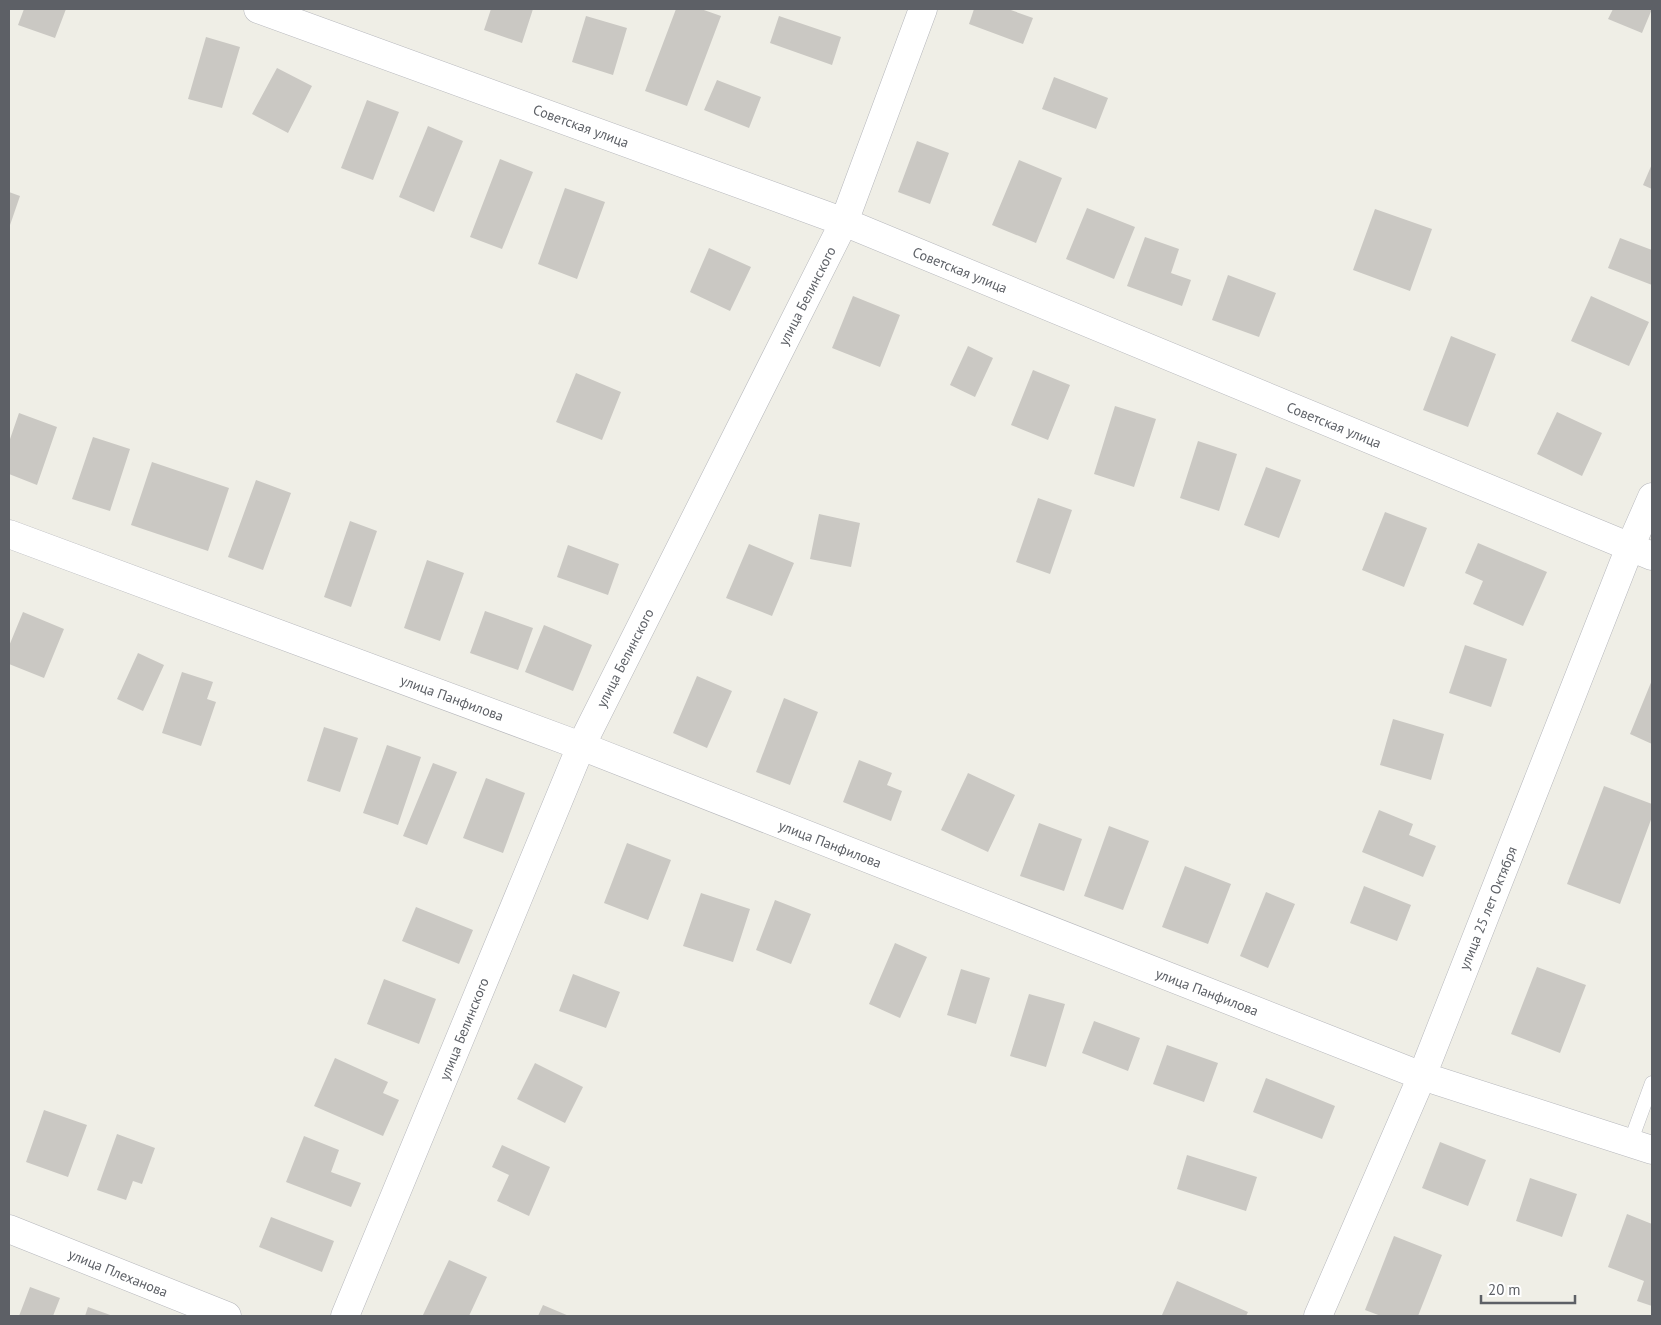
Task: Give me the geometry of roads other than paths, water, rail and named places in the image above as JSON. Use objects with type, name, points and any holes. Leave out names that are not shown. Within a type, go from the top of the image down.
[{"type":"street","name":"Советская улица","points":[[258,9],[844,222],[1641,552]]},
{"type":"street","name":"улица Белинского","points":[[345,1316],[581,746],[844,222],[923,9]]},
{"type":"street","name":"улица 25 лет Октября","points":[[1318,1316],[1422,1076],[1641,552],[1652,497]]},
{"type":"street","name":"улица Панфилова","points":[[9,534],[581,746],[1422,1076],[1641,1147]]},
{"type":"street","name":"улица Плеханова","points":[[9,1229],[228,1316]]},
{"type":"lane","points":[[1641,1147],[1652,1083]]}]
